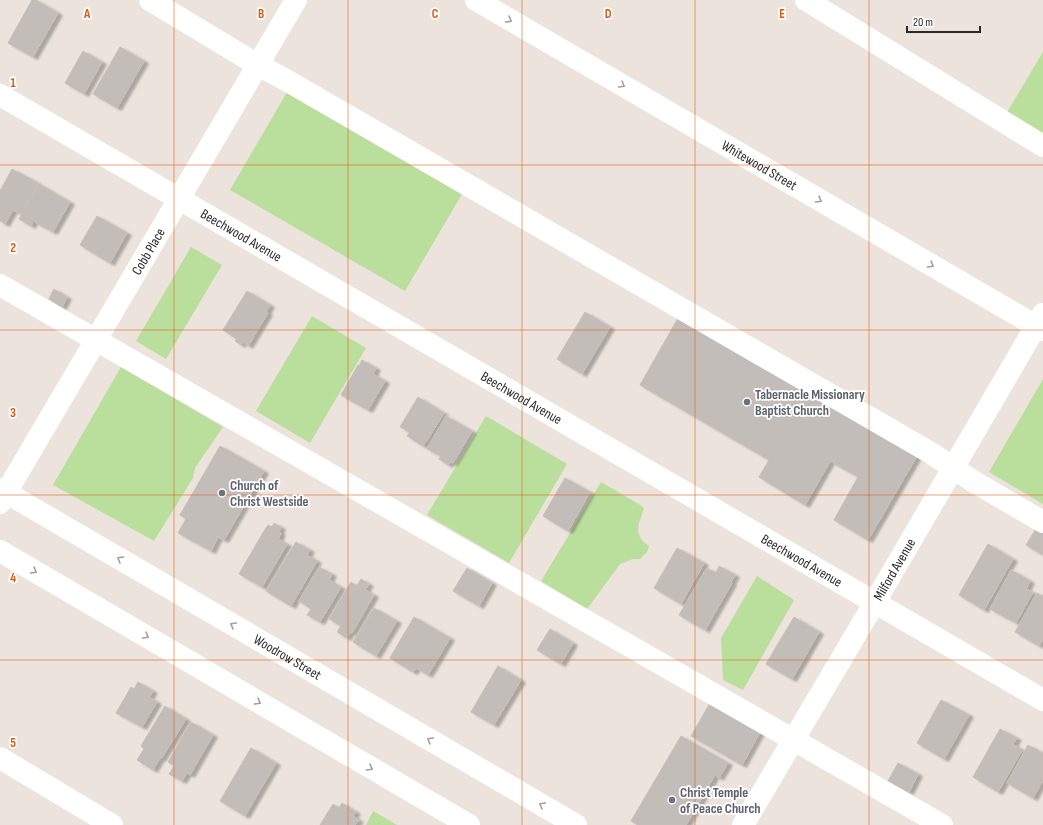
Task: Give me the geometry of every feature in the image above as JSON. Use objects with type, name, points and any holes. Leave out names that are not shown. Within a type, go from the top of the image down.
[{"type":"street","points":[[150,0],[258,65],[924,449],[976,483],[1043,522]]},
{"type":"street","name":"Cobb Place","points":[[2,495],[96,340],[296,0]]},
{"type":"street","name":"Whitewood Street","points":[[476,0],[1041,323]]},
{"type":"street","points":[[806,0],[1043,146]]},
{"type":"street","name":"Beechwood Avenue","points":[[0,94],[1043,700]]},
{"type":"street","points":[[0,285],[942,825]]},
{"type":"street","name":"Milford Avenue","points":[[743,825],[953,468],[1041,323]]},
{"type":"street","name":"Woodrow Street","points":[[2,495],[576,825]]},
{"type":"street","points":[[0,551],[469,825]]},
{"type":"street","points":[[0,758],[112,825]]},
{"type":"green space","points":[[1043,52],[1043,135],[1006,114]]},
{"type":"green space","points":[[290,87],[465,189],[405,291],[230,190]]},
{"type":"green space","points":[[191,247],[222,265],[166,359],[136,341]]},
{"type":"green space","points":[[312,316],[366,348],[310,443],[256,411]]},
{"type":"green space","points":[[121,367],[223,427],[195,468],[193,478],[154,541],[53,485]]},
{"type":"green space","points":[[1043,379],[1043,504],[989,472]]},
{"type":"green space","points":[[486,416],[567,464],[509,563],[427,515]]},
{"type":"green space","points":[[601,482],[642,506],[644,509],[638,529],[641,538],[649,546],[647,552],[640,559],[633,559],[620,564],[587,609],[541,581]]},
{"type":"green space","points":[[757,576],[794,600],[743,690],[723,680],[721,638]]},
{"type":"green space","points":[[373,811],[397,825],[366,825]]},
{"type":"building","points":[[32,0],[36,0],[58,13],[33,57],[8,43]]},
{"type":"building","points":[[120,47],[144,61],[117,108],[93,94]]},
{"type":"building","points":[[83,51],[102,62],[84,94],[65,83]]},
{"type":"building","points":[[12,169],[38,183],[21,214],[13,210],[5,224],[0,221],[0,191]]},
{"type":"building","points":[[39,184],[70,202],[53,232],[33,221],[31,226],[19,219]]},
{"type":"building","points":[[97,216],[127,233],[110,263],[80,245]]},
{"type":"building","points":[[54,289],[67,297],[62,307],[49,299]]},
{"type":"building","points":[[247,291],[270,305],[266,312],[268,313],[248,346],[243,342],[241,345],[235,341],[237,339],[223,330]]},
{"type":"building","points":[[585,312],[610,327],[582,374],[557,359]]},
{"type":"building","name":"Tabernacle Missionary Baptist Church","points":[[678,318],[854,420],[805,505],[759,477],[769,460],[640,385]]},
{"type":"building","points":[[362,360],[376,368],[373,374],[385,381],[368,410],[341,395]]},
{"type":"building","points":[[418,397],[444,413],[423,446],[407,436],[410,432],[400,427]]},
{"type":"building","points":[[446,416],[472,431],[453,463],[450,462],[448,465],[439,459],[441,456],[427,449]]},
{"type":"building","points":[[854,420],[917,456],[868,540],[834,520],[858,477],[830,461]]},
{"type":"building","name":"Church of Christ Westside","points":[[220,446],[264,471],[224,540],[218,537],[211,551],[178,533],[186,519],[180,515]]},
{"type":"building","points":[[565,478],[590,492],[568,531],[543,516]]},
{"type":"building","points":[[274,523],[281,527],[279,532],[281,533],[278,539],[287,544],[262,587],[239,574],[268,525],[272,527]]},
{"type":"building","points":[[1037,527],[1043,530],[1043,555],[1026,545]]},
{"type":"building","points":[[296,542],[310,550],[307,555],[317,561],[291,606],[266,591]]},
{"type":"building","points":[[988,544],[1013,559],[984,610],[959,595]]},
{"type":"building","points":[[677,548],[704,563],[681,604],[654,588]]},
{"type":"building","points":[[719,566],[735,575],[705,630],[679,615],[707,568],[716,573]]},
{"type":"building","points":[[319,567],[332,574],[329,580],[341,587],[320,622],[307,615],[311,609],[299,601]]},
{"type":"building","points":[[467,568],[492,583],[479,606],[453,591]]},
{"type":"building","points":[[1011,570],[1030,581],[1026,589],[1033,592],[1016,623],[990,609]]},
{"type":"building","points":[[361,579],[369,584],[365,590],[374,595],[352,633],[350,632],[347,638],[337,632],[341,626],[329,619],[351,582],[357,586]]},
{"type":"building","points":[[1037,593],[1043,596],[1043,639],[1039,646],[1015,632]]},
{"type":"building","points":[[374,608],[397,621],[376,656],[353,642]]},
{"type":"building","points":[[414,617],[450,638],[428,675],[416,668],[413,672],[390,658]]},
{"type":"building","points":[[794,617],[819,632],[792,679],[766,664]]},
{"type":"building","points":[[550,629],[573,643],[561,664],[537,650]]},
{"type":"building","points":[[498,666],[521,680],[494,725],[471,712]]},
{"type":"building","points":[[138,682],[153,691],[149,697],[157,702],[142,727],[116,713],[131,687],[134,689]]},
{"type":"building","points":[[941,700],[969,715],[944,759],[917,743]]},
{"type":"building","points":[[710,703],[760,732],[742,765],[691,736]]},
{"type":"building","points":[[165,706],[186,719],[153,770],[137,760],[144,749],[141,746]]},
{"type":"building","points":[[191,722],[213,735],[190,775],[187,773],[182,781],[169,774],[174,766],[168,762]]},
{"type":"building","points":[[1000,729],[1017,738],[1013,744],[1022,750],[998,792],[973,777]]},
{"type":"building","name":"Christ Temple of Peace Church","points":[[681,736],[728,763],[719,778],[715,775],[686,825],[638,825],[631,821]]},
{"type":"building","points":[[1028,745],[1043,753],[1043,780],[1033,798],[1007,783]]},
{"type":"building","points":[[251,748],[276,763],[245,816],[220,801]]},
{"type":"building","points":[[898,763],[918,774],[909,792],[888,781]]},
{"type":"building","points":[[342,803],[356,812],[353,816],[359,820],[355,825],[320,825],[333,804],[339,808]]},
{"type":"place","name":"Tabernacle Missionary Baptist Church","points":[[747,402]]},
{"type":"place","name":"Church of Christ Westside","points":[[222,493]]},
{"type":"place","name":"Christ Temple of Peace Church","points":[[672,800]]}]
